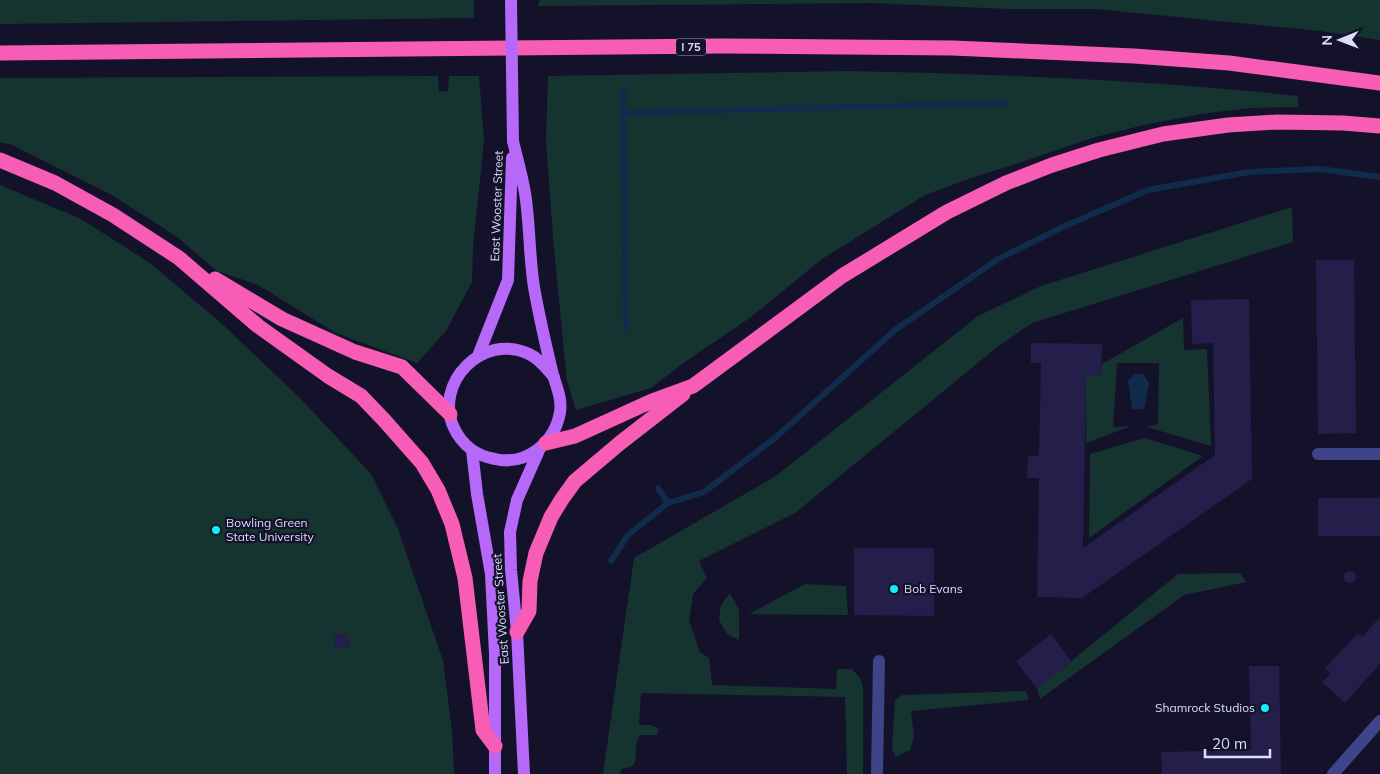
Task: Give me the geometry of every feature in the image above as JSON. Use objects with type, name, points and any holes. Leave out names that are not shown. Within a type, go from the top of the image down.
[{"type":"highway","name":"I 75","points":[[0,53],[722,46],[953,48],[1134,56],[1229,63],[1380,83]]},
{"type":"highway","points":[[517,632],[528,611],[530,581],[536,554],[551,517],[576,481],[620,443],[693,386],[842,276],[947,212],[1006,183],[1052,165],[1099,150],[1163,134],[1228,125],[1296,122],[1380,126]]},
{"type":"highway","points":[[0,160],[56,183],[113,214],[180,258],[282,319],[355,352],[402,367],[450,414]]},
{"type":"highway","points":[[180,258],[258,326],[328,376],[361,396],[426,470],[438,490],[452,524],[465,578],[483,730],[495,746]]},
{"type":"highway","points":[[543,446],[575,436],[652,401],[693,386]]},
{"type":"main road","name":"East Wooster Street","points":[[478,356],[508,280],[513,141],[511,0]]},
{"type":"main road","name":"East Wooster Street","points":[[513,141],[524,192],[534,286],[554,377],[560,394],[560,411],[556,428],[543,446],[517,500],[510,532],[524,774]]},
{"type":"main road","name":"East Wooster Street","points":[[543,446],[534,453],[518,459],[502,461],[486,458],[472,450],[462,440],[454,427],[450,414],[450,396],[455,380],[464,366],[478,356],[494,350],[511,349],[528,354],[543,363],[554,377]]},
{"type":"main road","name":"East Wooster Street","points":[[472,450],[477,494],[491,574],[495,654],[495,774]]},
{"type":"lane","points":[[1318,454],[1380,454]]},
{"type":"lane","points":[[877,774],[879,661]]},
{"type":"lane","points":[[1333,774],[1380,721]]},
{"type":"green space","points":[[0,0],[474,0],[474,18],[0,24]]},
{"type":"green space","points":[[539,0],[1380,0],[1380,40],[1320,31],[1096,9],[1009,9],[872,3],[538,6]]},
{"type":"green space","points":[[848,71],[1017,76],[1242,90],[1298,96],[1298,107],[1250,108],[1201,114],[1144,125],[1092,138],[925,195],[822,259],[751,317],[682,364],[651,388],[576,410],[567,381],[554,249],[546,141],[548,76]]},
{"type":"green space","points":[[438,76],[439,92],[448,91],[449,76],[479,76],[484,140],[473,247],[472,282],[446,331],[417,363],[336,333],[258,285],[217,271],[177,237],[112,195],[12,145],[0,142],[0,78]]},
{"type":"green space","name":"Bowling Green State University","points":[[0,185],[81,219],[150,263],[221,323],[300,398],[371,474],[398,529],[443,661],[452,731],[454,774],[0,774]]},
{"type":"green space","points":[[1292,207],[1293,242],[1032,323],[996,348],[795,513],[699,561],[707,578],[693,594],[689,621],[700,652],[709,658],[712,685],[836,689],[837,669],[852,669],[860,678],[863,687],[863,774],[847,774],[845,697],[641,693],[639,725],[651,725],[659,729],[657,735],[640,735],[633,766],[622,769],[619,774],[603,774],[634,558],[776,476],[978,316],[1041,286]]},
{"type":"green space","points":[[1183,318],[1184,350],[1207,349],[1211,446],[1147,427],[1158,424],[1159,363],[1117,363],[1113,427],[1131,426],[1086,443],[1086,375],[1101,375],[1102,364]]},
{"type":"green space","points":[[1145,438],[1203,456],[1089,538],[1090,454]]},
{"type":"green space","points":[[1240,573],[1246,582],[1184,595],[1040,699],[1037,689],[1178,574]]},
{"type":"green space","points":[[805,584],[846,586],[848,615],[749,614]]},
{"type":"green space","points":[[730,593],[739,610],[739,640],[727,634],[719,620],[721,605]]},
{"type":"green space","points":[[1026,691],[1029,700],[911,711],[914,736],[910,750],[896,757],[892,749],[895,700],[902,695]]},
{"type":"water","points":[[1134,374],[1143,374],[1149,383],[1144,409],[1132,409],[1128,381]]},
{"type":"building","points":[[1316,260],[1354,260],[1356,433],[1318,434]]},
{"type":"building","points":[[1249,299],[1252,479],[1082,598],[1037,597],[1039,478],[1027,478],[1028,456],[1039,456],[1041,363],[1031,363],[1031,343],[1102,344],[1101,376],[1086,375],[1083,548],[1215,455],[1213,343],[1192,344],[1191,300]]},
{"type":"building","points":[[1318,498],[1380,498],[1380,536],[1318,536]]},
{"type":"building","name":"Bob Evans","points":[[854,548],[934,548],[934,616],[854,615]]},
{"type":"building","points":[[1348,571],[1352,571],[1356,577],[1352,583],[1348,583],[1344,579],[1344,575]]},
{"type":"building","points":[[1380,617],[1380,664],[1345,703],[1322,682],[1331,673],[1325,668],[1358,633],[1362,637]]},
{"type":"building","points":[[348,633],[350,648],[335,649],[333,635]]},
{"type":"building","points":[[1051,634],[1072,662],[1037,689],[1016,661]]},
{"type":"building","name":"Shamrock Studios","points":[[1249,666],[1279,666],[1281,774],[1162,774],[1161,752],[1251,750]]},
{"type":"waterway","points":[[623,89],[626,328]]},
{"type":"waterway","points":[[623,113],[1006,103]]},
{"type":"waterway","points":[[611,561],[628,535],[668,503],[704,492],[775,438],[895,330],[998,259],[1065,226],[1148,190],[1249,172],[1320,169],[1380,177]]},
{"type":"waterway","points":[[658,488],[668,503]]},
{"type":"place","name":"Bowling Green State University","points":[[216,530]]},
{"type":"place","name":"Bob Evans","points":[[894,589]]},
{"type":"place","name":"Shamrock Studios","points":[[1265,708]]}]
